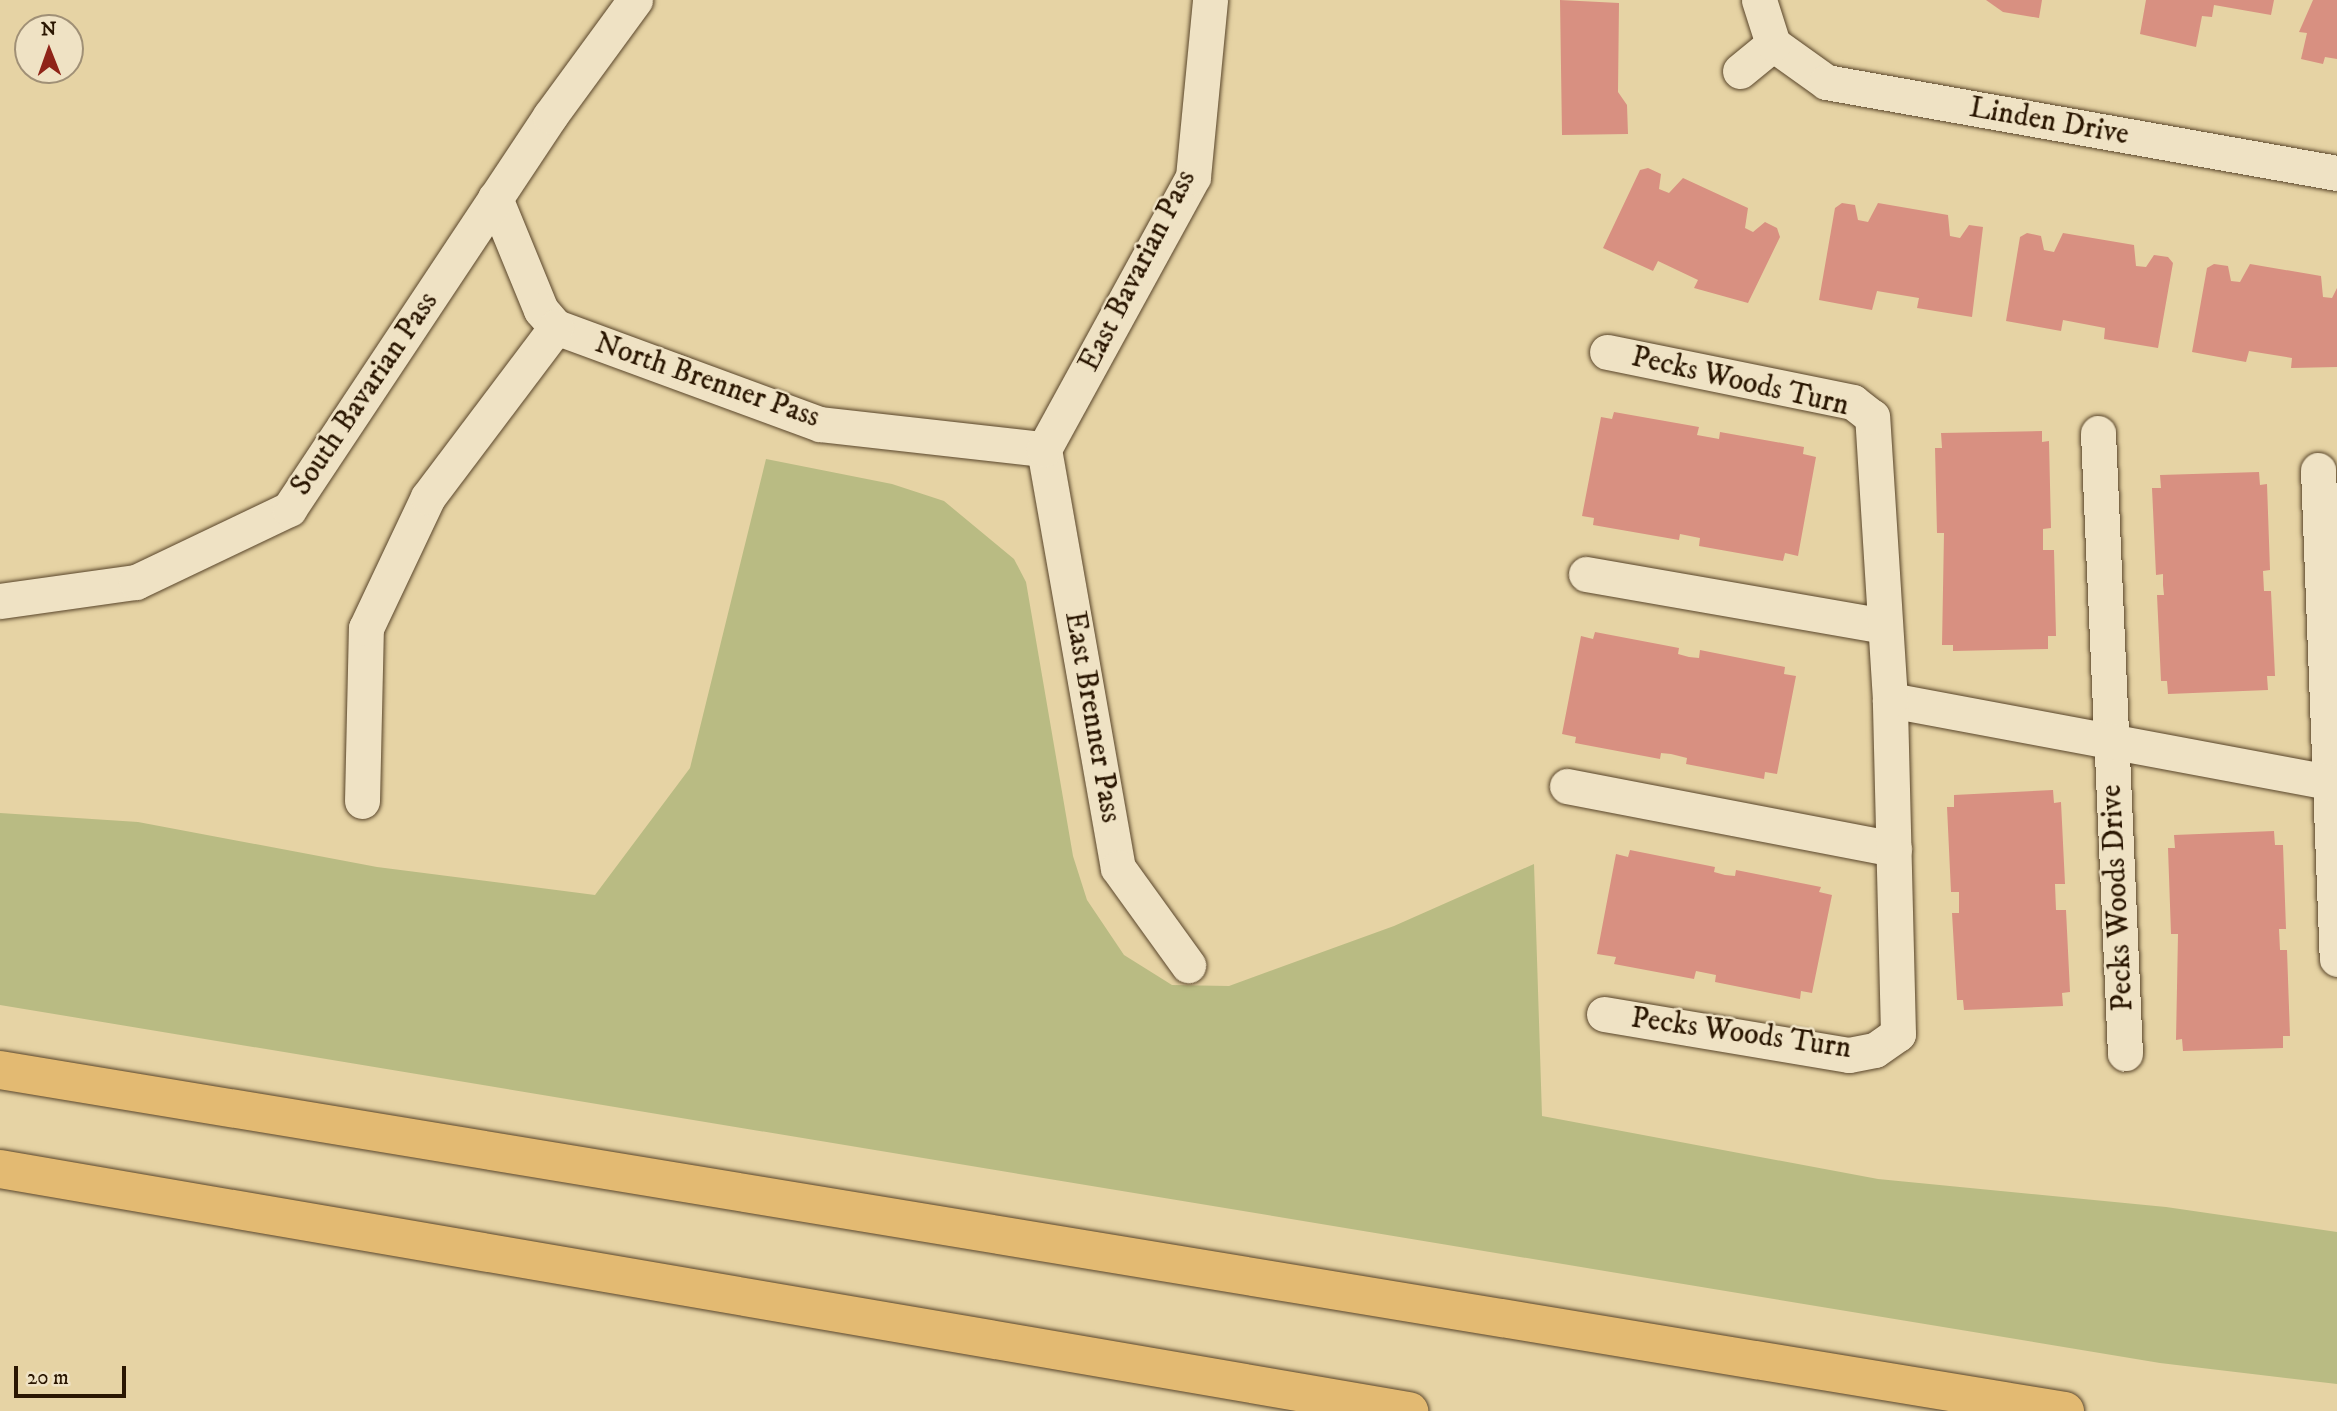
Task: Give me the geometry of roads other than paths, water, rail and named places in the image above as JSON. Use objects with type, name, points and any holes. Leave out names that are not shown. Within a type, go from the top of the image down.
[{"type":"highway","points":[[0,1070],[2065,1411]]},
{"type":"highway","points":[[0,1169],[1409,1411]]},
{"type":"street","name":"South Bavarian Pass","points":[[0,601],[135,582],[289,509],[495,198],[635,0]]},
{"type":"street","name":"East Bavarian Pass","points":[[1044,449],[1193,177],[1210,0]]},
{"type":"street","points":[[1740,71],[1773,44],[1759,0]]},
{"type":"street","name":"Linden Drive","points":[[1773,44],[1826,82],[2337,173]]},
{"type":"street","name":"North Brenner Pass","points":[[495,198],[541,310],[556,327],[820,424],[1044,449]]},
{"type":"street","points":[[362,801],[366,628],[428,497],[556,327]]},
{"type":"street","name":"Pecks Woods Turn","points":[[1604,1014],[1849,1055],[1888,1045],[1898,1034],[1890,700],[1872,417],[1853,402],[1607,352]]},
{"type":"street","name":"Pecks Woods Drive","points":[[2098,433],[2125,1054]]},
{"type":"street","name":"East Brenner Pass","points":[[1044,449],[1118,868],[1188,965]]},
{"type":"street","points":[[2318,470],[2337,959]]},
{"type":"street","points":[[1586,574],[1885,626]]},
{"type":"street","name":"Pecks Woods Drive","points":[[1890,700],[2332,783]]},
{"type":"street","points":[[1567,786],[1894,849]]}]
